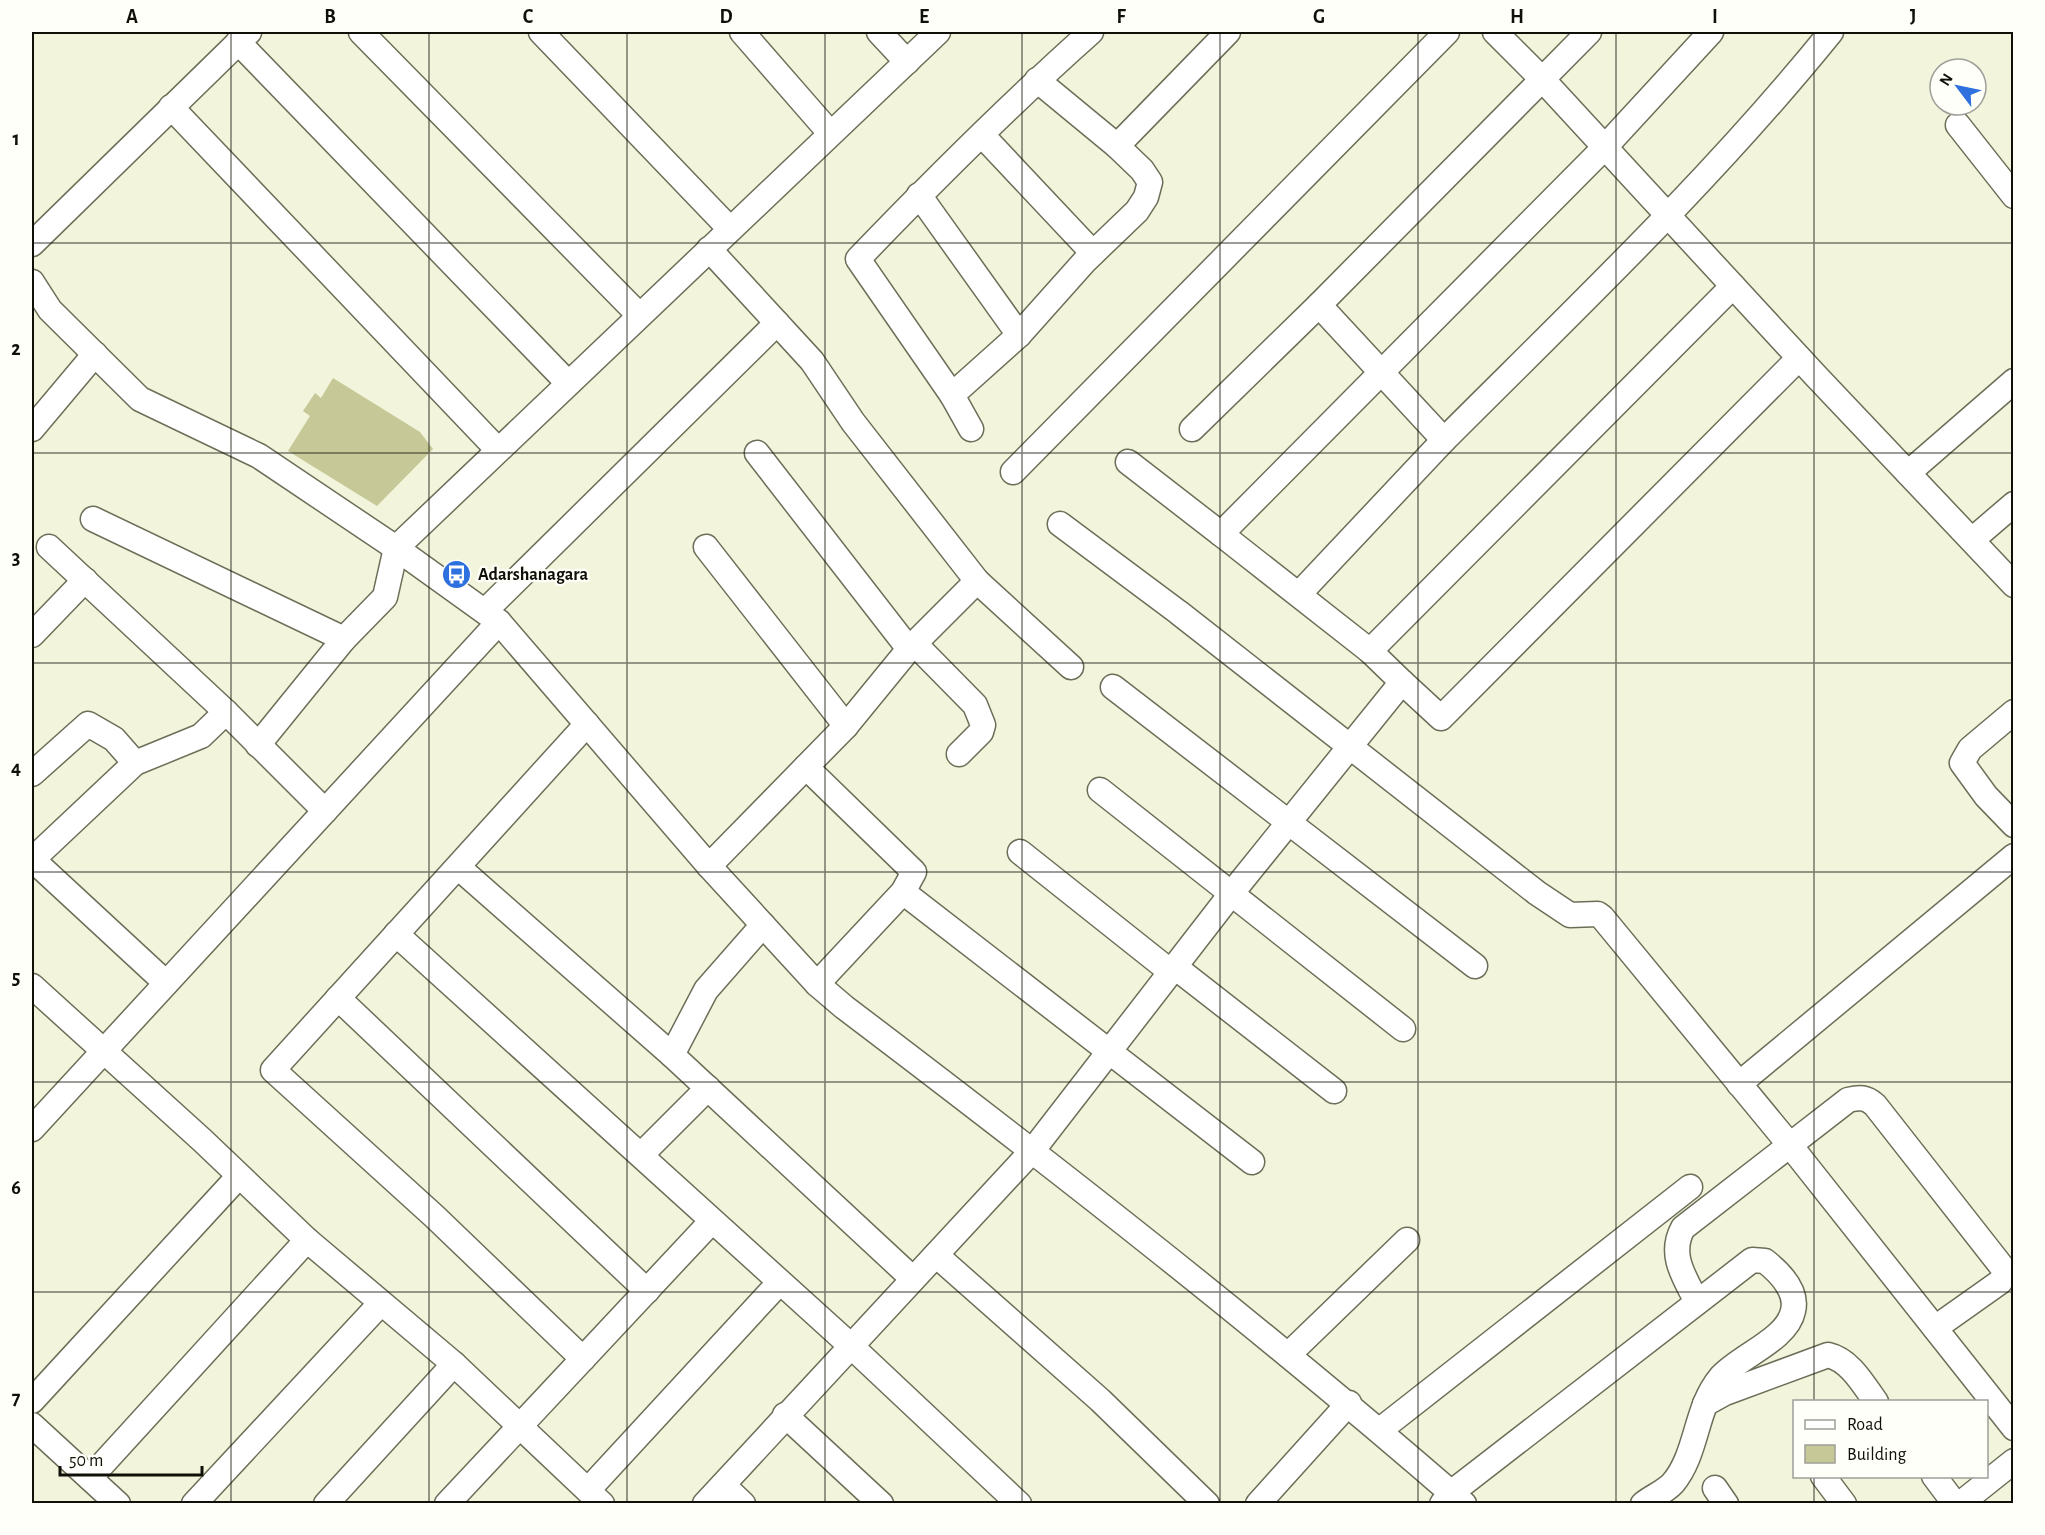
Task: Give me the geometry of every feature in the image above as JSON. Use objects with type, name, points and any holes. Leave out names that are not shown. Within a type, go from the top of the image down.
[{"type":"street","points":[[361,32],[639,315]]},
{"type":"street","points":[[541,32],[730,229]]},
{"type":"street","points":[[742,32],[830,133]]},
{"type":"street","points":[[879,32],[907,62]]},
{"type":"street","points":[[258,745],[344,639],[385,597],[396,548],[938,32]]},
{"type":"street","points":[[971,429],[952,395],[858,260],[919,195],[1037,80],[1091,32]]},
{"type":"street","points":[[1117,146],[1228,32]]},
{"type":"street","points":[[1013,472],[1447,32]]},
{"type":"street","points":[[1495,32],[1544,80],[1799,358],[2013,585]]},
{"type":"street","points":[[1192,429],[1544,80],[1589,32]]},
{"type":"street","points":[[1221,534],[1605,147],[1711,32]]},
{"type":"street","points":[[1299,594],[1444,441],[1668,215],[1755,121],[1831,32]]},
{"type":"street","points":[[32,244],[243,37],[568,383]]},
{"type":"street","points":[[952,395],[1019,334],[1093,253],[1137,211],[1146,197],[1150,182],[1142,170],[1117,146],[1037,80]]},
{"type":"street","points":[[171,107],[498,450]]},
{"type":"street","points":[[1958,125],[2013,196]]},
{"type":"street","points":[[982,135],[1093,253]]},
{"type":"street","points":[[919,195],[1019,334]]},
{"type":"street","points":[[709,249],[812,361],[853,422],[977,581],[1071,667]]},
{"type":"street","points":[[32,282],[50,310],[140,399],[259,456],[492,616],[709,866],[817,984],[844,1007],[1034,1150],[1349,1403],[1452,1500],[1696,1302],[1752,1260],[1759,1258],[1773,1267],[1789,1286],[1794,1308],[1783,1329],[1731,1366],[1718,1380],[1705,1404],[1683,1468],[1666,1490],[1643,1503]]},
{"type":"street","points":[[1370,651],[1733,286]]},
{"type":"street","points":[[1319,305],[1444,441]]},
{"type":"street","points":[[34,1122],[104,1050],[325,811],[492,616],[777,323]]},
{"type":"street","points":[[32,429],[95,354]]},
{"type":"street","points":[[1128,462],[1370,651],[1441,718],[1799,358]]},
{"type":"street","points":[[1908,473],[2013,381]]},
{"type":"street","points":[[756,453],[911,646],[975,705],[980,717],[981,732],[959,754]]},
{"type":"street","points":[[1972,540],[2013,504]]},
{"type":"street","points":[[93,519],[344,639]]},
{"type":"street","points":[[1060,524],[1178,612],[1559,909],[1570,915],[1598,914],[1602,917],[1789,1144],[2013,1428]]},
{"type":"street","points":[[706,547],[846,726]]},
{"type":"street","points":[[49,548],[226,712],[325,811]]},
{"type":"street","points":[[32,635],[86,580]]},
{"type":"street","points":[[709,866],[846,726],[911,646],[977,581]]},
{"type":"street","points":[[705,1503],[1034,1150],[1231,894],[1348,746],[1402,682]]},
{"type":"street","points":[[1113,687],[1475,966]]},
{"type":"street","points":[[166,983],[32,860],[135,763],[201,736],[226,712]]},
{"type":"street","points":[[2013,712],[1970,749],[1962,764],[1986,796],[2013,825]]},
{"type":"street","points":[[32,774],[88,724],[114,739],[135,763]]},
{"type":"street","points":[[583,1359],[434,1216],[273,1070],[587,724]]},
{"type":"street","points":[[807,767],[906,861],[914,872],[903,892],[817,984]]},
{"type":"street","points":[[1100,790],[1403,1029]]},
{"type":"street","points":[[1020,852],[1334,1091]]},
{"type":"street","points":[[1739,1084],[2013,856]]},
{"type":"street","points":[[458,867],[672,1054],[913,1279]]},
{"type":"street","points":[[903,892],[1252,1162]]},
{"type":"street","points":[[672,1054],[706,990],[763,925]]},
{"type":"street","points":[[396,934],[641,1155],[711,1222],[851,1346],[1019,1503]]},
{"type":"street","points":[[32,986],[308,1240],[454,1364],[595,1497],[779,1283]]},
{"type":"street","points":[[338,998],[647,1291]]},
{"type":"street","points":[[641,1155],[708,1088]]},
{"type":"street","points":[[1696,1302],[1677,1263],[1676,1248],[1683,1228],[1848,1100],[1868,1098],[2006,1272],[2000,1281],[1935,1328]]},
{"type":"street","points":[[32,1401],[239,1176]]},
{"type":"street","points":[[1380,1430],[1690,1187]]},
{"type":"street","points":[[455,1501],[520,1425],[711,1222]]},
{"type":"street","points":[[90,1478],[308,1240]]},
{"type":"street","points":[[1288,1355],[1407,1240]]},
{"type":"street","points":[[936,1255],[1100,1400],[1207,1503]]},
{"type":"street","points":[[194,1503],[381,1302]]},
{"type":"street","points":[[1705,1404],[1725,1393],[1828,1355],[1838,1357],[1848,1365],[1875,1400]]},
{"type":"street","points":[[326,1503],[454,1364]]},
{"type":"street","points":[[1258,1503],[1349,1403]]},
{"type":"street","points":[[785,1415],[881,1503]]},
{"type":"street","points":[[32,1425],[118,1503]]},
{"type":"street","points":[[1936,1478],[1958,1503],[2013,1461]]},
{"type":"street","points":[[1825,1478],[1844,1503]]},
{"type":"street","points":[[723,1485],[743,1503]]},
{"type":"building","points":[[333,378],[420,432],[433,449],[377,506],[288,451],[310,416],[303,411],[315,393],[321,398]]},
{"type":"place","name":"Adarshanagara","points":[[457,575]]}]
